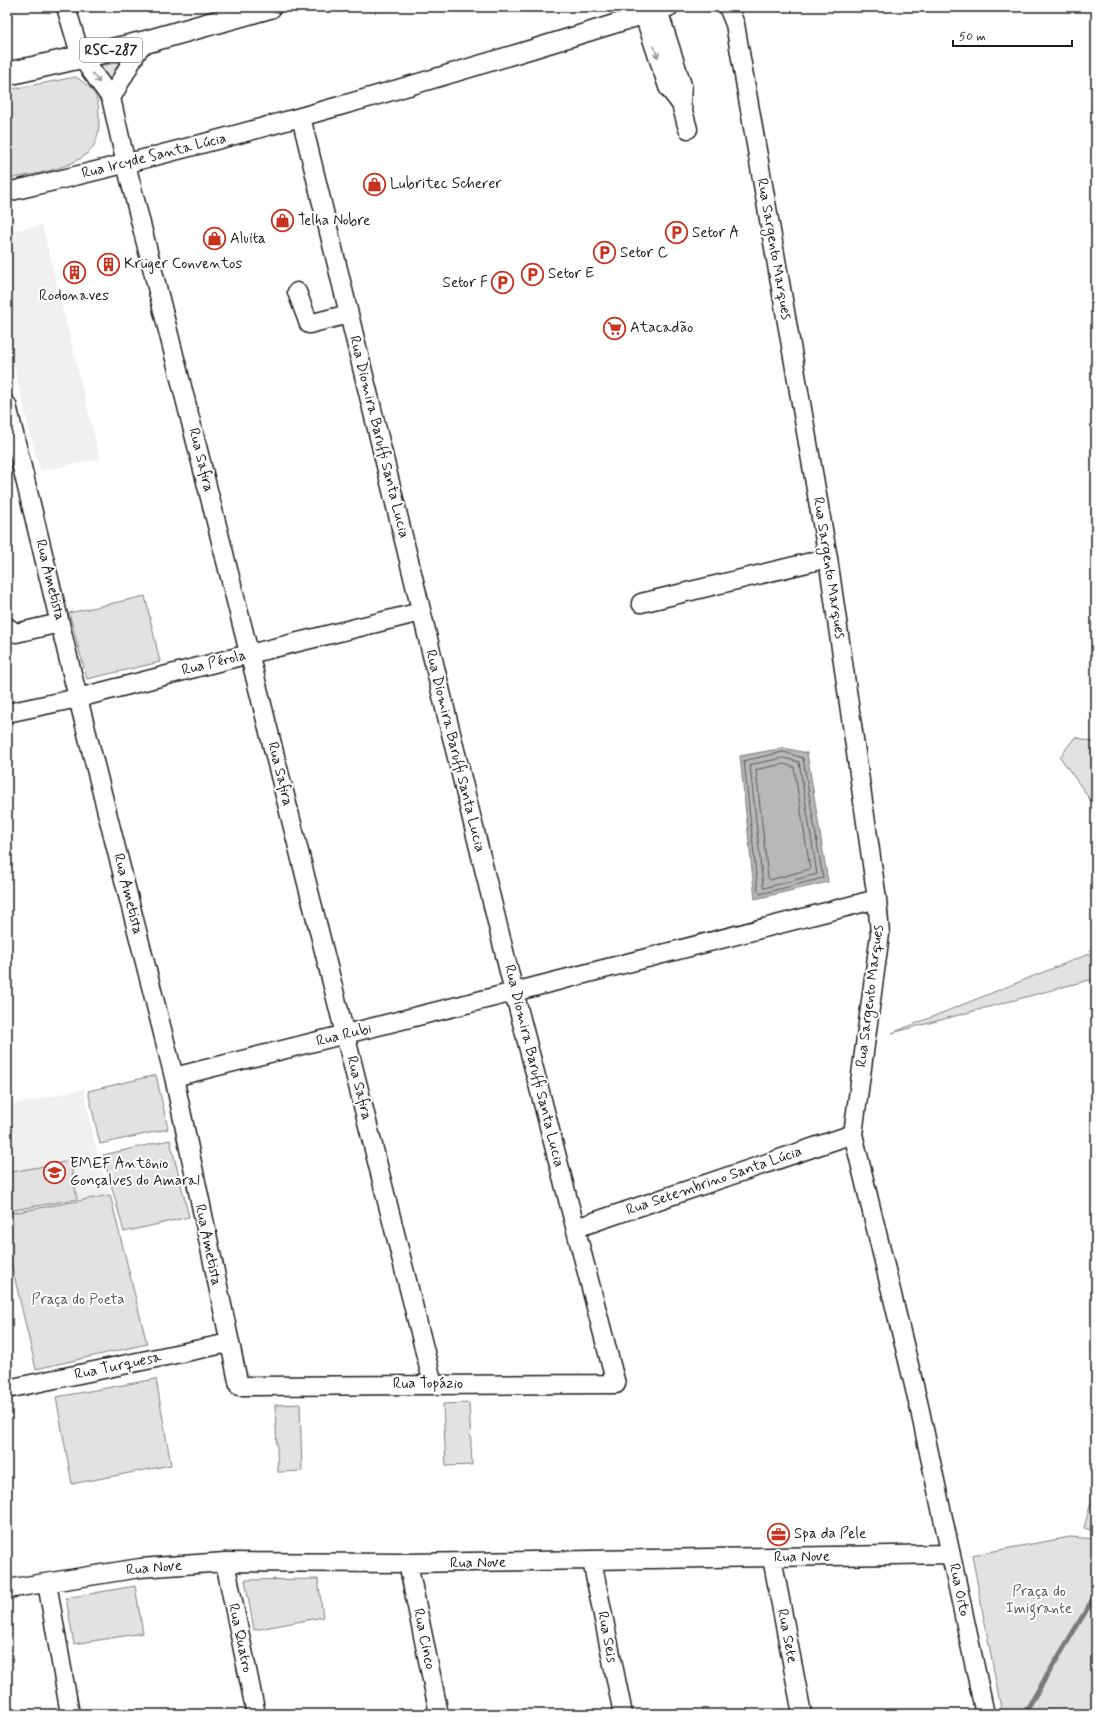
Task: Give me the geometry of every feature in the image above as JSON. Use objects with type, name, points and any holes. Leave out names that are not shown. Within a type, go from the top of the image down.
[{"type":"highway","name":"RSC-287","points":[[7,74],[142,43],[270,7]]},
{"type":"street","points":[[66,7],[81,57],[111,98],[142,43]]},
{"type":"street","name":"Rua Sargento Marques","points":[[728,7],[735,24],[828,558],[877,899],[880,934],[853,1134]]},
{"type":"street","points":[[657,11],[668,87],[681,104],[688,129]]},
{"type":"street","name":"Rua Ircyde Santa Lúcia","points":[[7,192],[126,164],[301,118],[657,11]]},
{"type":"street","name":"Rua Safira","points":[[111,98],[126,164],[433,1384]]},
{"type":"street","name":"Rua Diomira Baruffi Santa Lucia","points":[[301,118],[514,992],[616,1384]]},
{"type":"street","points":[[297,292],[309,324],[350,314]]},
{"type":"street","name":"Rua Ametista","points":[[7,405],[78,698],[174,1077],[228,1343],[239,1386]]},
{"type":"street","points":[[641,603],[828,558]]},
{"type":"street","name":"Rua Pérola","points":[[7,713],[78,698],[421,612]]},
{"type":"street","points":[[7,627],[16,633],[60,623]]},
{"type":"street","name":"Rua Rubi","points":[[174,1077],[345,1035],[877,899]]},
{"type":"street","name":"Rua Setembrino Santa Lúcia","points":[[576,1228],[853,1134]]},
{"type":"street","name":"Rua Oito","points":[[853,1134],[919,1406],[985,1714]]},
{"type":"street","name":"Rua Turquesa","points":[[7,1389],[228,1343]]},
{"type":"street","name":"Rua Topázio","points":[[239,1386],[616,1384]]},
{"type":"street","name":"Rua Nove","points":[[7,1589],[140,1568],[225,1562],[408,1564],[951,1554]]},
{"type":"street","name":"Rua Sete","points":[[772,1558],[802,1714]]},
{"type":"street","name":"Rua Seis","points":[[592,1561],[623,1714]]},
{"type":"street","name":"Rua Quatro","points":[[225,1562],[256,1714]]},
{"type":"street","name":"Rua Cinco","points":[[408,1564],[439,1714]]},
{"type":"street","points":[[46,1583],[70,1714]]},
{"type":"shaded area","points":[[42,225],[100,459],[40,471],[7,340],[7,232]]},
{"type":"shaded area","name":"EMEF Antônio Gonçalves do Amaral","points":[[84,1089],[94,1140],[110,1195],[7,1214],[7,1106]]},
{"type":"green space","points":[[120,62],[111,87],[100,66]]},
{"type":"green space","points":[[76,77],[94,92],[98,102],[98,133],[95,143],[89,152],[80,159],[56,169],[7,179],[7,90]]},
{"type":"green space","points":[[145,596],[160,662],[87,679],[69,613]]},
{"type":"green space","points":[[1075,737],[1096,743],[1096,808],[1060,757]]},
{"type":"green space","points":[[1096,951],[1096,983],[1089,980],[892,1033]]},
{"type":"green space","points":[[156,1075],[168,1129],[100,1144],[88,1091]]},
{"type":"green space","points":[[170,1140],[189,1217],[124,1232],[103,1155]]},
{"type":"green space","points":[[70,1161],[77,1199],[8,1211],[7,1173]]},
{"type":"green space","name":"Praça do Poeta","points":[[110,1195],[147,1344],[36,1369],[7,1245],[7,1214]]},
{"type":"green space","points":[[156,1379],[171,1465],[72,1484],[56,1397]]},
{"type":"green space","points":[[469,1403],[472,1465],[446,1466],[443,1404]]},
{"type":"green space","points":[[300,1404],[302,1471],[278,1472],[275,1405]]},
{"type":"green space","points":[[1096,1484],[1096,1532],[1084,1528]]},
{"type":"green space","name":"Praça do Imigrante","points":[[1070,1537],[1096,1539],[1096,1714],[1002,1714],[972,1555]]},
{"type":"green space","points":[[318,1579],[323,1617],[254,1630],[245,1580]]},
{"type":"green space","points":[[135,1586],[143,1633],[74,1644],[66,1598]]},
{"type":"water","points":[[784,748],[807,753],[828,882],[755,899],[740,756]]},
{"type":"waterway","points":[[1024,1714],[1096,1594]]},
{"type":"place","name":"Lubritec Scherer","points":[[375,184]]},
{"type":"place","name":"Telha Nobre","points":[[282,221]]},
{"type":"place","name":"Setor A","points":[[676,233]]},
{"type":"place","name":"Aluita","points":[[214,239]]},
{"type":"place","name":"Setor C","points":[[605,253]]},
{"type":"place","name":"Krüger Conventos","points":[[109,264]]},
{"type":"place","name":"Rodonaves","points":[[74,273]]},
{"type":"place","name":"Setor E","points":[[532,274]]},
{"type":"place","name":"Setor F","points":[[503,283]]},
{"type":"place","name":"Atacadão","points":[[615,328]]},
{"type":"place","name":"EMEF Antônio Gonçalves do Amaral","points":[[55,1173]]},
{"type":"place","name":"Spa da Pele","points":[[778,1534]]}]
